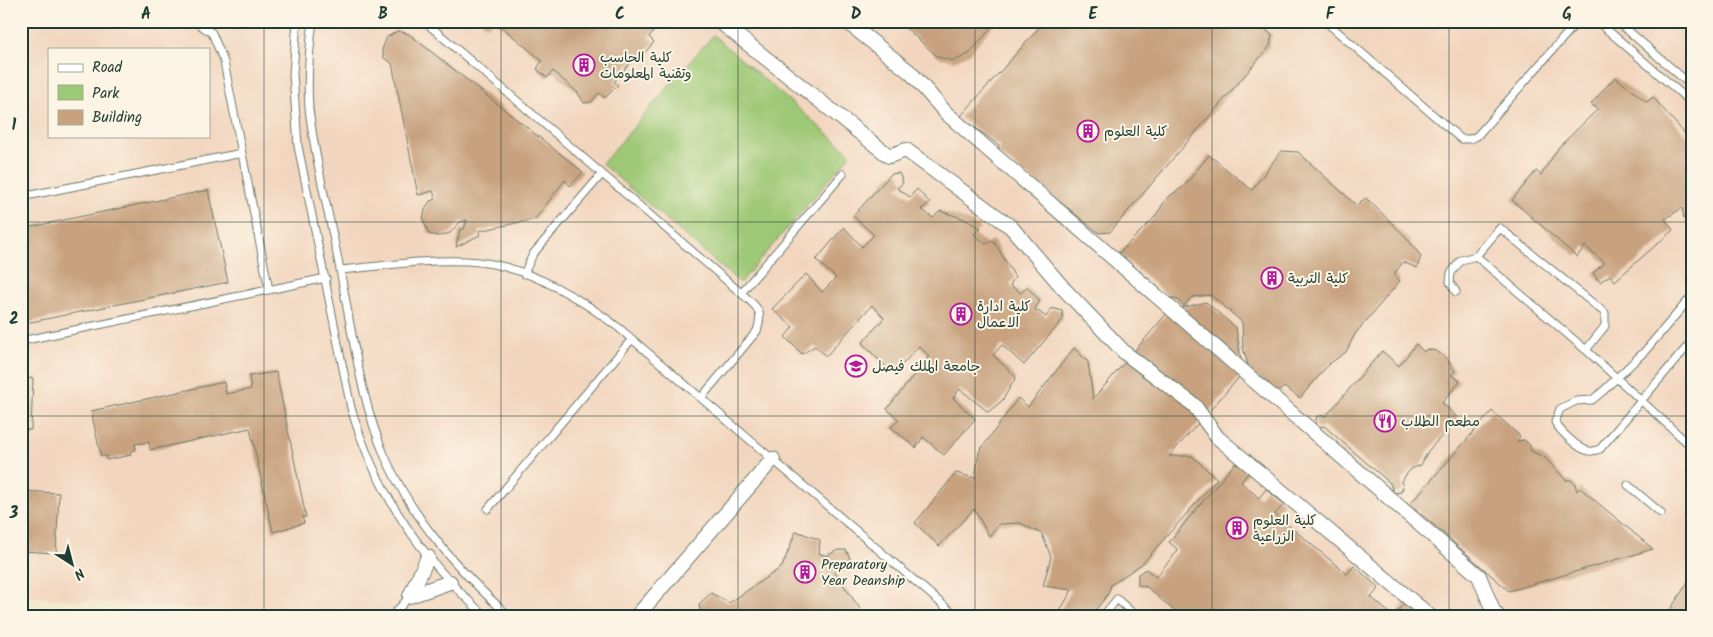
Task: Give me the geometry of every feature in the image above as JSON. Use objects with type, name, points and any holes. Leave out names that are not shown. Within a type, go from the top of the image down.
[{"type":"street","points":[[719,21],[889,156],[906,150],[1011,227],[1064,289],[1124,353],[1194,405],[1217,437],[1430,616]]},
{"type":"street","points":[[846,21],[911,73],[946,113],[1479,576],[1494,613],[1498,616]]},
{"type":"street","points":[[637,616],[773,459]]},
{"type":"street","points":[[410,596],[428,557]]},
{"type":"street","points":[[410,596],[450,582]]},
{"type":"lane","points":[[194,21],[212,33],[219,45],[224,62],[269,290]]},
{"type":"lane","points":[[297,21],[293,74],[294,111],[298,146],[351,408],[361,439],[385,493],[417,544],[450,582],[485,616]]},
{"type":"lane","points":[[313,21],[308,76],[309,108],[367,404],[386,459],[414,511],[434,540],[468,579],[508,616]]},
{"type":"lane","points":[[424,21],[741,293],[760,312],[761,319],[757,332],[701,398]]},
{"type":"lane","points":[[1325,21],[1461,139],[1470,139],[1477,136],[1578,21]]},
{"type":"lane","points":[[1597,21],[1692,103]]},
{"type":"lane","points":[[1616,21],[1692,86]]},
{"type":"lane","points":[[21,197],[242,153]]},
{"type":"lane","points":[[524,274],[534,254],[602,174]]},
{"type":"lane","points":[[741,293],[843,174]]},
{"type":"lane","points":[[1456,292],[1450,282],[1451,273],[1461,260],[1476,256],[1500,228],[1605,313],[1605,326],[1586,350]]},
{"type":"lane","points":[[1476,256],[1618,378],[1692,447]]},
{"type":"lane","points":[[340,270],[423,261],[468,261],[504,267],[524,274],[593,307],[956,616]]},
{"type":"lane","points":[[21,341],[326,278]]},
{"type":"lane","points":[[1692,296],[1618,378],[1592,400],[1576,401],[1560,409],[1555,422],[1559,429],[1585,451],[1591,452],[1600,449],[1692,341]]},
{"type":"lane","points":[[488,509],[632,339]]},
{"type":"lane","points":[[1628,485],[1661,514]]},
{"type":"lane","points":[[392,616],[410,596]]},
{"type":"lane","points":[[1103,616],[1117,599],[1136,616]]},
{"type":"lane","points":[[423,616],[433,614],[436,616]]},
{"type":"shaded area","name":"جامعة الملك فيصل","points":[[21,21],[1692,21],[1692,616],[296,616],[21,596]]},
{"type":"green space","points":[[713,35],[851,154],[740,283],[602,164]]},
{"type":"building","points":[[481,21],[494,21],[486,26]]},
{"type":"building","name":"كلية الحاسب وتقنية المعلومات","points":[[495,21],[662,21],[649,37],[654,42],[640,58],[636,56],[614,82],[618,85],[605,98],[599,93],[591,102],[584,103],[578,93],[553,71],[547,78],[537,69],[542,61]]},
{"type":"building","points":[[892,21],[997,21],[969,54],[954,61],[938,57],[907,29]]},
{"type":"building","name":"كلية العلوم","points":[[1045,21],[1255,21],[1272,35],[1270,46],[1110,232],[1099,233],[999,153],[999,145],[960,117]]},
{"type":"building","points":[[398,31],[409,34],[583,172],[570,186],[565,180],[535,219],[479,231],[480,235],[456,247],[460,229],[464,229],[467,220],[460,222],[450,233],[439,236],[429,234],[423,219],[430,201],[436,199],[433,191],[418,195],[392,63],[384,58],[382,50],[387,37]]},
{"type":"building","points":[[1615,77],[1647,102],[1653,97],[1692,142],[1692,224],[1684,218],[1682,208],[1665,219],[1673,230],[1615,281],[1610,275],[1600,282],[1593,273],[1605,263],[1585,246],[1577,257],[1512,200],[1536,171],[1541,175],[1559,147],[1598,109],[1591,104]]},
{"type":"building","name":"كلية التربية","points":[[1281,151],[1298,152],[1356,205],[1366,198],[1404,235],[1421,256],[1417,268],[1403,262],[1394,274],[1400,281],[1355,334],[1346,352],[1329,364],[1300,398],[1284,387],[1275,394],[1249,369],[1243,347],[1242,322],[1211,295],[1192,297],[1184,306],[1176,298],[1170,298],[1119,253],[1154,218],[1167,198],[1184,186],[1209,155],[1252,190]]},
{"type":"building","name":"كلية ادارة الاعمال","points":[[899,173],[903,183],[897,188],[910,197],[917,189],[930,203],[921,209],[933,218],[940,211],[962,218],[981,228],[974,234],[986,244],[993,240],[1015,277],[1010,285],[1021,293],[1027,287],[1040,301],[1035,309],[1046,317],[1052,308],[1062,311],[1063,319],[1024,365],[1002,345],[993,355],[1016,377],[1002,401],[988,412],[960,389],[953,398],[975,419],[944,455],[923,437],[916,448],[891,427],[899,420],[887,409],[929,356],[919,346],[900,367],[888,369],[862,343],[884,318],[872,305],[826,356],[815,346],[802,354],[785,337],[793,327],[772,309],[806,274],[822,292],[836,278],[816,260],[844,227],[862,247],[874,235],[853,216],[891,174]]},
{"type":"building","points":[[208,190],[228,282],[21,324],[21,229]]},
{"type":"building","points":[[1206,302],[1236,328],[1243,373],[1169,456],[1192,456],[1217,479],[1143,563],[1111,585],[1108,594],[1091,616],[1066,616],[1060,611],[1072,590],[1043,586],[1051,557],[1042,534],[1020,523],[999,524],[989,536],[974,509],[939,546],[915,523],[956,473],[975,478],[979,452],[1018,398],[1028,407],[1074,348],[1088,362],[1093,399],[1169,311]]},
{"type":"building","name":"مطعم الطلاب","points":[[1416,344],[1424,352],[1427,349],[1436,351],[1445,357],[1455,371],[1451,375],[1460,381],[1442,403],[1458,418],[1428,451],[1421,465],[1411,469],[1401,481],[1403,487],[1401,492],[1394,493],[1390,483],[1324,426],[1318,428],[1315,424],[1317,416],[1326,416],[1382,351],[1399,366]]},
{"type":"building","points":[[276,372],[306,517],[302,517],[304,523],[273,532],[250,428],[150,450],[149,442],[135,444],[136,450],[130,451],[131,455],[106,460],[106,456],[101,456],[91,411],[224,382],[226,394],[251,389],[249,376]]},
{"type":"building","points":[[33,378],[31,430],[21,429],[21,379]]},
{"type":"building","points":[[1492,411],[1520,436],[1517,441],[1524,440],[1530,445],[1531,451],[1544,457],[1566,480],[1571,480],[1575,484],[1577,491],[1580,488],[1653,549],[1509,591],[1410,504]]},
{"type":"building","name":"كلية العلوم الزراعية","points":[[1235,463],[1245,465],[1248,473],[1241,482],[1259,498],[1266,489],[1284,504],[1275,514],[1347,574],[1354,566],[1379,588],[1371,597],[1393,616],[1180,616],[1147,587],[1138,585],[1138,574],[1146,569],[1156,577],[1178,550],[1169,542]]},
{"type":"building","points":[[21,491],[59,493],[56,553],[21,551]]},
{"type":"building","name":"Preparatory Year Deanship","points":[[796,531],[820,540],[819,553],[826,556],[838,550],[846,550],[851,561],[841,569],[831,567],[863,613],[868,616],[701,616],[699,604],[711,593],[729,603],[782,567]]},
{"type":"building","points":[[1692,576],[1692,616],[1666,616]]},
{"type":"building","points":[[1406,601],[1418,611],[1413,616],[1394,616]]},
{"type":"place","name":"كلية الحاسب وتقنية المعلومات","points":[[584,65]]},
{"type":"place","name":"كلية العلوم","points":[[1088,131]]},
{"type":"place","name":"كلية التربية","points":[[1272,278]]},
{"type":"place","name":"كلية ادارة الاعمال","points":[[961,314]]},
{"type":"place","name":"جامعة الملك فيصل","points":[[856,366]]},
{"type":"place","name":"مطعم الطلاب","points":[[1385,421]]},
{"type":"place","name":"كلية العلوم الزراعية","points":[[1237,528]]},
{"type":"place","name":"Preparatory Year Deanship","points":[[805,572]]}]
